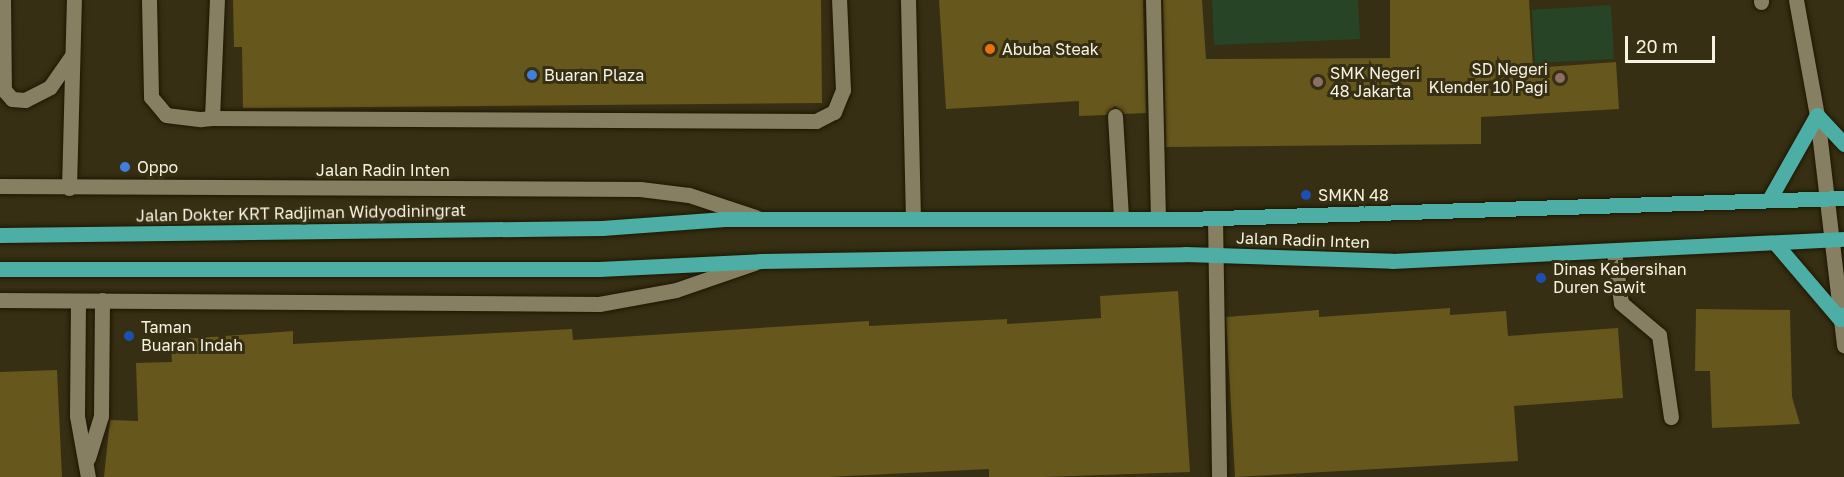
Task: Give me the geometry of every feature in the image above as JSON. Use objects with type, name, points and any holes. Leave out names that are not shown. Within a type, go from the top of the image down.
[{"type":"main road","points":[[1770,198],[1817,115],[1844,144]]},
{"type":"main road","name":"Jalan Radin Inten","points":[[602,228],[762,220],[913,217],[1215,218],[1770,198],[1844,198]]},
{"type":"main road","name":"Jalan Dokter KRT Radjiman Widyodiningrat","points":[[0,235],[602,228]]},
{"type":"main road","name":"Jalan Radin Inten","points":[[0,269],[598,269],[760,261],[1215,255],[1392,261],[1838,240]]},
{"type":"main road","points":[[1775,243],[1842,317]]},
{"type":"street","points":[[3,0],[4,90],[12,99],[26,100],[50,87],[72,56]]},
{"type":"street","points":[[69,188],[74,0]]},
{"type":"street","points":[[149,0],[148,71],[157,110],[166,115],[212,118],[816,121],[834,112],[843,90],[839,0]]},
{"type":"street","points":[[212,118],[217,0]]},
{"type":"street","points":[[908,0],[913,217]]},
{"type":"street","points":[[1154,0],[1158,219]]},
{"type":"street","points":[[1796,0],[1817,115],[1826,197],[1838,240],[1844,345]]},
{"type":"street","points":[[1115,116],[1121,218]]},
{"type":"street","name":"Jalan Radin Inten","points":[[0,186],[639,189],[689,195],[762,220]]},
{"type":"street","points":[[1215,218],[1219,477]]},
{"type":"street","points":[[1614,252],[1621,303],[1659,335],[1671,417]]},
{"type":"street","name":"Jalan Radin Inten","points":[[0,300],[599,304],[676,290],[760,261]]},
{"type":"street","points":[[87,477],[88,458],[101,416],[102,300]]},
{"type":"street","points":[[78,301],[77,416],[88,458]]},
{"type":"green space","points":[[1212,0],[1358,0],[1360,39],[1214,45]]},
{"type":"green space","points":[[1611,5],[1614,59],[1535,63],[1532,10]]},
{"type":"building","name":"Buaran Plaza","points":[[233,0],[821,0],[822,103],[243,108],[242,47],[234,47]]},
{"type":"building","points":[[939,0],[1143,0],[1146,113],[1124,114],[1115,106],[1106,115],[1079,116],[1079,101],[946,109]]},
{"type":"building","name":"SMK Negeri 48 Jakarta","points":[[1163,0],[1202,0],[1206,59],[1390,58],[1390,0],[1529,0],[1533,68],[1616,62],[1619,109],[1481,117],[1481,144],[1166,147]]},
{"type":"building","points":[[1178,291],[1190,472],[1044,477],[989,477],[989,469],[828,477],[104,477],[110,420],[138,421],[136,363],[172,362],[171,340],[293,331],[293,344],[572,329],[573,340],[869,321],[869,326],[1007,319],[1007,324],[1101,318],[1100,296]]},
{"type":"building","points":[[1450,308],[1450,315],[1506,311],[1508,336],[1618,328],[1623,398],[1514,406],[1518,461],[1235,477],[1226,317],[1319,310],[1319,317]]},
{"type":"building","points":[[1696,309],[1790,310],[1792,397],[1800,424],[1712,428],[1710,371],[1695,371]]},
{"type":"building","points":[[57,370],[62,477],[0,477],[0,372]]},
{"type":"place","name":"Abuba Steak","points":[[990,49]]},
{"type":"place","name":"Buaran Plaza","points":[[532,75]]},
{"type":"place","name":"SD Negeri Klender 10 Pagi","points":[[1560,78]]},
{"type":"place","name":"SMK Negeri 48 Jakarta","points":[[1318,82]]},
{"type":"place","name":"Oppo","points":[[125,167]]},
{"type":"place","name":"SMKN 48","points":[[1306,195]]},
{"type":"place","name":"Dinas Kebersihan Duren Sawit","points":[[1541,278]]},
{"type":"place","name":"Taman Buaran Indah","points":[[129,336]]}]
